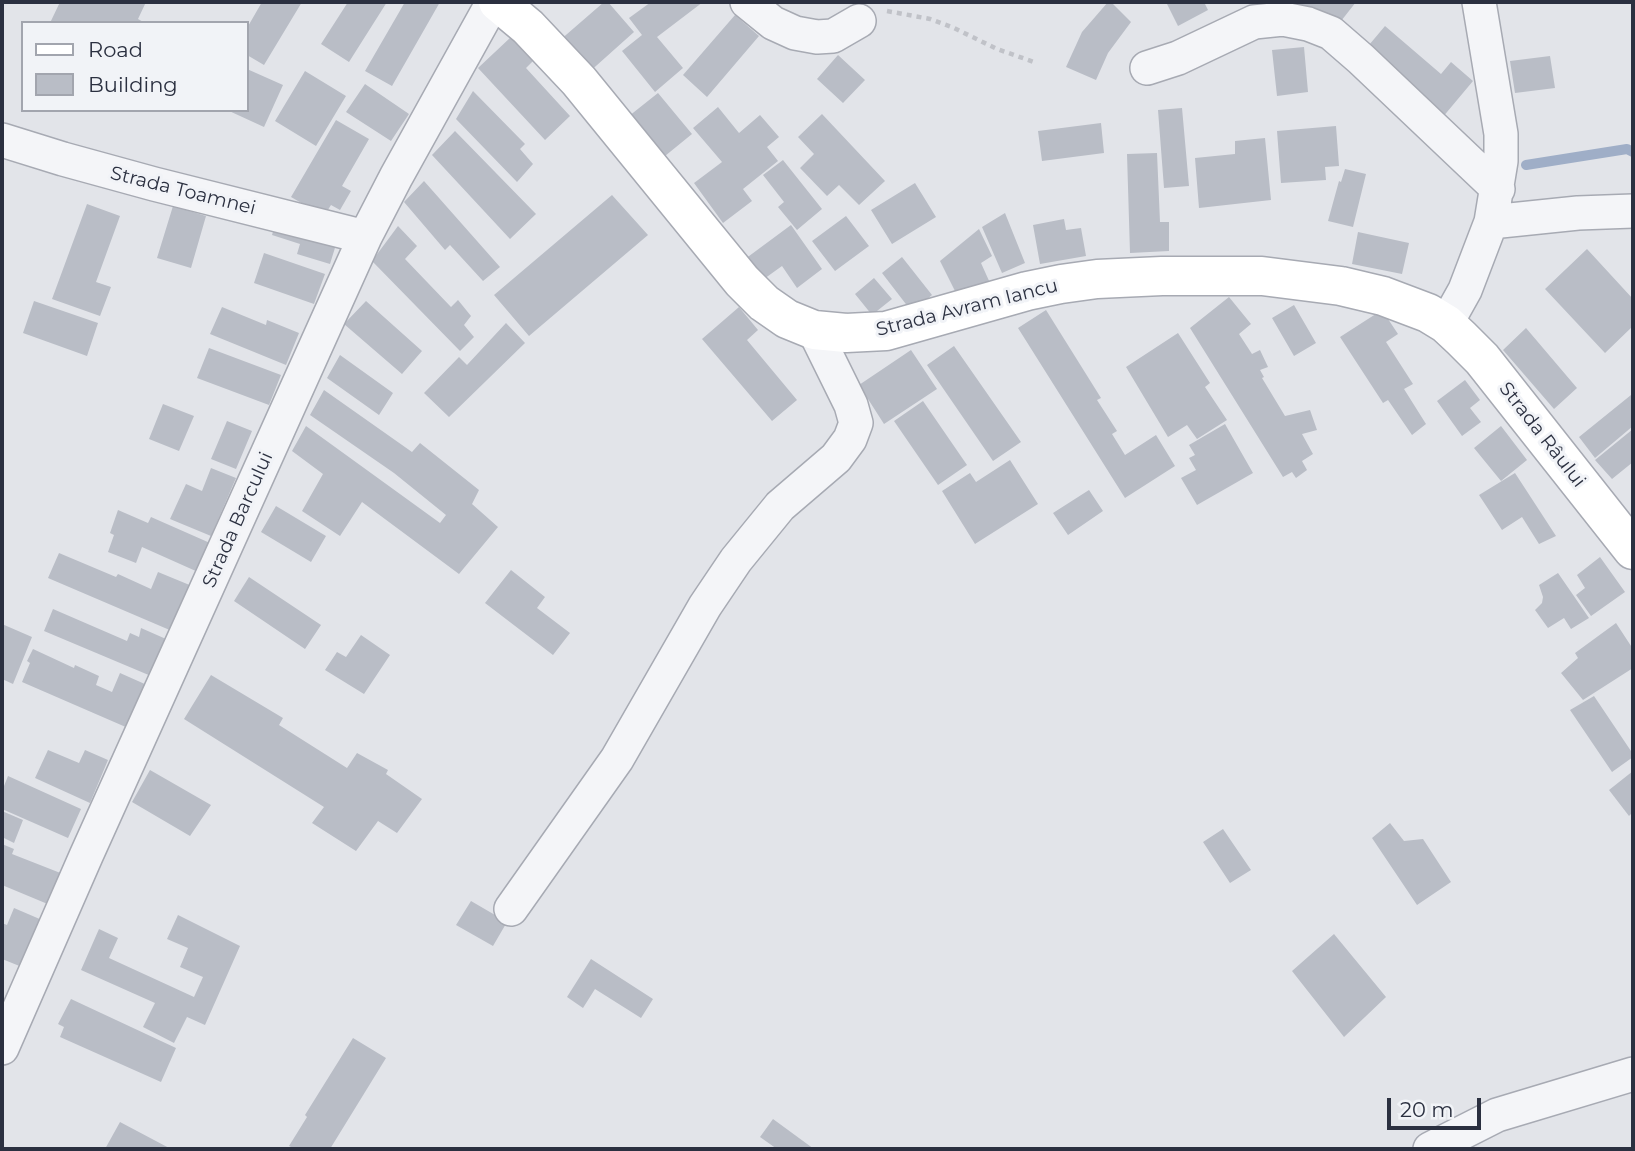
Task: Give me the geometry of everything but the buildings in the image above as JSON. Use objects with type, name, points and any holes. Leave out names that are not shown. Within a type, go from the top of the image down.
[{"type":"main road","name":"Strada Avram Iancu","points":[[496,2],[528,27],[579,81],[742,281],[764,303],[787,319],[814,330],[846,333],[886,331],[1027,291],[1062,284],[1097,279],[1162,276],[1262,276],[1304,279],[1383,296],[1428,313],[1446,324]]},
{"type":"main road","name":"Strada Râului","points":[[1446,324],[1482,359],[1633,550]]},
{"type":"street","name":"Strada Barcului","points":[[2,1048],[365,237],[396,177],[496,2]]},
{"type":"street","points":[[747,2],[773,23],[795,33],[817,37],[833,36],[859,21]]},
{"type":"street","points":[[1446,324],[1465,290],[1491,222],[1501,161],[1501,134],[1479,2]]},
{"type":"street","points":[[1147,68],[1178,58],[1254,22],[1283,19],[1308,23],[1331,33],[1361,58],[1498,189]]},
{"type":"street","name":"Strada Toamnei","points":[[2,139],[141,180],[365,237]]},
{"type":"street","points":[[1491,222],[1578,213],[1633,211]]},
{"type":"street","points":[[511,909],[617,759],[692,627],[736,560],[780,506],[836,458],[850,439],[856,423],[851,405],[814,330]]},
{"type":"street","points":[[1430,1149],[1497,1115],[1633,1074]]},
{"type":"path","points":[[859,21],[875,12],[890,10],[930,19],[997,50],[1034,62]]},
{"type":"waterway","points":[[1526,165],[1627,149],[1633,152]]}]
